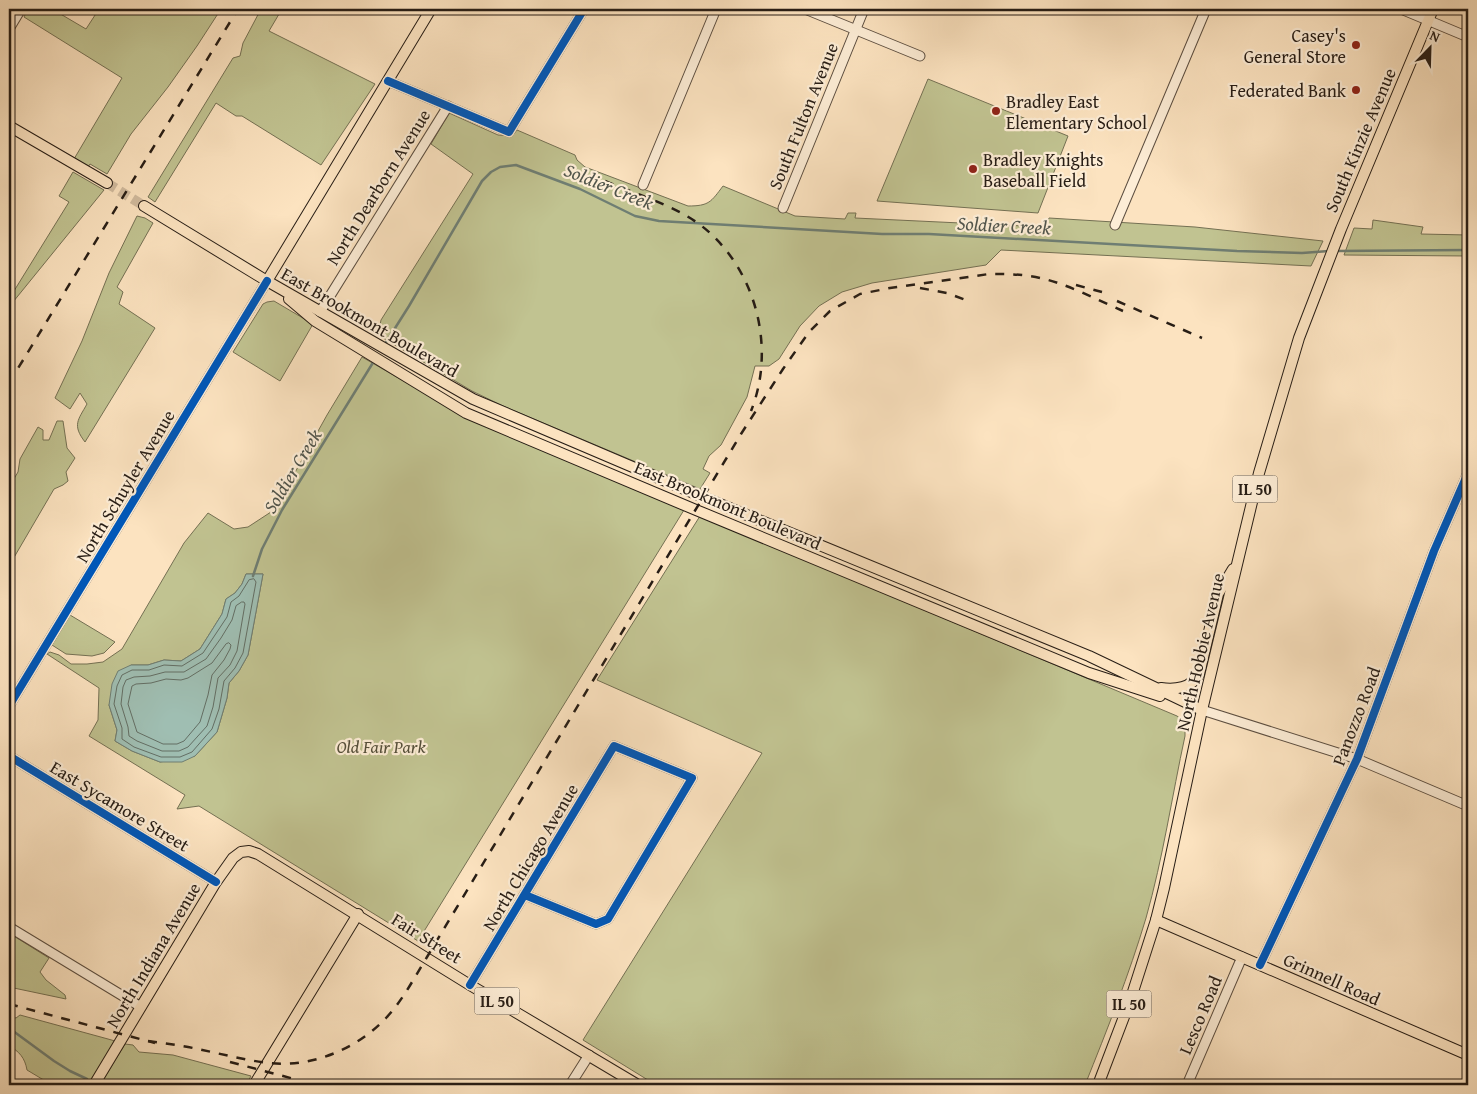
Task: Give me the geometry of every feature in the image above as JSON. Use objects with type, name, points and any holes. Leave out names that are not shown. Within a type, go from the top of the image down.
[{"type":"main road","name":"North Schuyler Avenue","points":[[267,281],[431,9]]},
{"type":"main road","name":"South Kinzie Avenue","points":[[1341,229],[1433,9]]},
{"type":"main road","points":[[9,126],[107,184]]},
{"type":"main road","name":"East Brookmont Boulevard","points":[[144,206],[267,281],[473,399],[703,497],[1089,656],[1202,710]]},
{"type":"main road","name":"North Hobbie Avenue","points":[[1098,1085],[1130,1001],[1156,920],[1202,710],[1259,473],[1299,338],[1341,229]]},
{"type":"main road","name":"East Brookmont Boulevard","points":[[267,281],[315,321],[466,413],[1089,673],[1202,710]]},
{"type":"main road","points":[[1154,687],[1174,690],[1196,680],[1218,594],[1238,562]]},
{"type":"main road","name":"North Indiana Avenue","points":[[94,1085],[216,882],[233,858],[241,852],[250,851]]},
{"type":"main road","name":"Fair Street","points":[[250,851],[267,859],[638,1085]]},
{"type":"main road","points":[[254,1085],[358,914]]},
{"type":"main road","name":"Grinnell Road","points":[[1156,920],[1468,1055]]},
{"type":"street","points":[[9,29],[21,9]]},
{"type":"street","points":[[388,81],[509,132],[584,9]]},
{"type":"street","points":[[643,185],[716,9]]},
{"type":"street","points":[[805,9],[920,56]]},
{"type":"street","name":"South Fulton Avenue","points":[[783,208],[864,9]]},
{"type":"street","points":[[1115,225],[1206,9]]},
{"type":"street","points":[[1401,9],[1468,37]]},
{"type":"street","name":"North Dearborn Avenue","points":[[320,312],[448,106]]},
{"type":"street","name":"North Schuyler Avenue","points":[[9,706],[267,281]]},
{"type":"street","name":"Panozzo Road","points":[[1260,965],[1357,759],[1434,551],[1468,473]]},
{"type":"street","name":"East Brookmont Boulevard","points":[[1202,710],[1357,759],[1468,806]]},
{"type":"street","name":"North Chicago Avenue","points":[[470,984],[614,746],[692,778],[608,919],[596,924],[525,895]]},
{"type":"street","name":"East Sycamore Street","points":[[9,756],[216,882]]},
{"type":"street","points":[[9,927],[141,1008]]},
{"type":"street","name":"Lesco Road","points":[[1187,1085],[1242,957]]},
{"type":"street","points":[[570,1085],[589,1055]]},
{"type":"green space","points":[[28,9],[52,9],[86,29],[99,9],[168,9],[175,11],[176,9],[221,9],[168,87],[131,134],[107,174],[90,164],[88,167],[74,159],[122,78],[24,17]]},
{"type":"green space","points":[[261,9],[282,9],[269,31],[375,84],[321,165],[242,116],[236,116],[216,103],[155,202],[148,197],[233,58],[240,56],[243,43]]},
{"type":"green space","name":"Bradley Knights Baseball Field","points":[[928,79],[1068,136],[1038,213],[877,201]]},
{"type":"green space","points":[[449,113],[498,135],[512,136],[517,130],[575,155],[577,160],[585,167],[688,206],[709,202],[723,186],[795,216],[845,219],[848,213],[856,213],[855,218],[1045,227],[1049,218],[1195,227],[1323,241],[1311,266],[1001,250],[986,265],[872,283],[842,292],[819,306],[800,326],[779,359],[769,366],[755,366],[747,397],[721,445],[709,456],[703,469],[710,473],[700,489],[503,406],[472,391],[378,335],[381,320],[473,174],[431,144]]},
{"type":"green space","points":[[73,172],[104,190],[13,302],[9,299],[69,202],[59,196]]},
{"type":"green space","points":[[137,216],[153,223],[117,287],[123,292],[119,304],[155,328],[85,442],[79,431],[78,423],[87,404],[80,393],[70,409],[55,398],[82,341],[109,273]]},
{"type":"green space","points":[[1373,220],[1423,227],[1421,234],[1468,235],[1468,256],[1344,255],[1354,228],[1372,229]]},
{"type":"green space","points":[[274,301],[313,324],[280,381],[233,352],[263,304]]},
{"type":"green space","name":"Old Fair Park","points":[[362,357],[461,414],[684,510],[418,941],[199,806],[177,809],[185,795],[89,736],[98,720],[99,688],[47,654],[50,652],[59,655],[71,664],[87,664],[103,662],[122,649],[184,543],[208,513],[234,529],[248,527],[274,510]],"holes":[[[246,574],[263,574],[248,655],[239,671],[229,683],[227,698],[217,732],[195,756],[160,762],[132,751],[115,741],[117,730],[109,705],[131,665],[148,665],[164,660],[181,661],[200,649],[222,614],[226,599],[235,593],[242,584]]]},
{"type":"green space","points":[[57,421],[63,421],[67,448],[75,458],[66,472],[68,481],[54,489],[9,566],[9,487],[18,472],[20,459],[38,427],[43,430],[43,440],[49,440]]},
{"type":"green space","points":[[700,516],[1177,716],[1185,722],[1185,736],[1167,827],[1146,918],[1125,981],[1085,1085],[656,1085],[583,1040],[762,753],[597,680]]},
{"type":"green space","points":[[70,615],[115,642],[104,653],[92,656],[66,654],[52,645]]},
{"type":"green space","points":[[9,933],[49,958],[40,972],[46,980],[65,995],[66,999],[9,987]]},
{"type":"green space","points":[[20,1015],[115,1041],[88,1085],[52,1085],[27,1070],[21,1055],[9,1046],[9,1016],[16,1018]]},
{"type":"green space","points":[[125,1044],[133,1045],[139,1052],[173,1055],[251,1076],[246,1085],[100,1085]]},
{"type":"water","points":[[246,574],[263,574],[248,655],[239,671],[229,683],[227,698],[217,732],[195,756],[182,762],[160,762],[132,751],[115,741],[117,730],[109,705],[112,684],[118,671],[131,665],[148,665],[164,660],[181,661],[200,649],[222,614],[226,599],[235,593],[242,584]]},
{"type":"waterway","name":"Soldier Creek","points":[[385,344],[482,181],[491,172],[500,167],[516,165],[580,189],[635,216],[659,221],[1237,251],[1302,253],[1329,251]]},
{"type":"waterway","name":"Soldier Creek","points":[[1335,251],[1468,250]]},
{"type":"waterway","name":"Soldier Creek","points":[[253,576],[262,549],[282,510],[374,361]]},
{"type":"waterway","points":[[9,1028],[54,1061],[87,1079]]},
{"type":"tunnel","points":[[107,183],[144,206]]},
{"type":"railway","points":[[9,383],[238,9]]},
{"type":"railway","points":[[605,181],[687,216],[710,233],[727,251],[740,271],[758,316],[761,340],[758,388],[751,411]]},
{"type":"railway","points":[[148,1041],[259,1062],[285,1064],[317,1059],[332,1054],[361,1039],[386,1018],[413,981],[741,434],[809,332],[830,311],[860,294],[989,274],[1021,275],[1050,280],[1123,311]]},
{"type":"railway","points":[[1076,285],[1102,292]]},
{"type":"railway","points":[[920,288],[947,293],[971,302]]},
{"type":"railway","points":[[1117,301],[1202,338]]},
{"type":"railway","points":[[9,1004],[155,1043]]},
{"type":"railway","points":[[230,1062],[317,1085]]},
{"type":"cycle path","points":[[388,81],[509,132],[584,9]]},
{"type":"cycle path","points":[[9,706],[267,281]]},
{"type":"cycle path","points":[[1260,965],[1357,759],[1434,551],[1468,473]]},
{"type":"cycle path","points":[[470,985],[614,746],[692,778],[608,919],[596,924],[525,895]]},
{"type":"cycle path","points":[[9,756],[216,882]]},
{"type":"place","name":"Casey's General Store","points":[[1356,45]]},
{"type":"place","name":"Federated Bank","points":[[1356,90]]},
{"type":"place","name":"Bradley East Elementary School","points":[[996,111]]},
{"type":"place","name":"Bradley Knights Baseball Field","points":[[973,169]]}]
